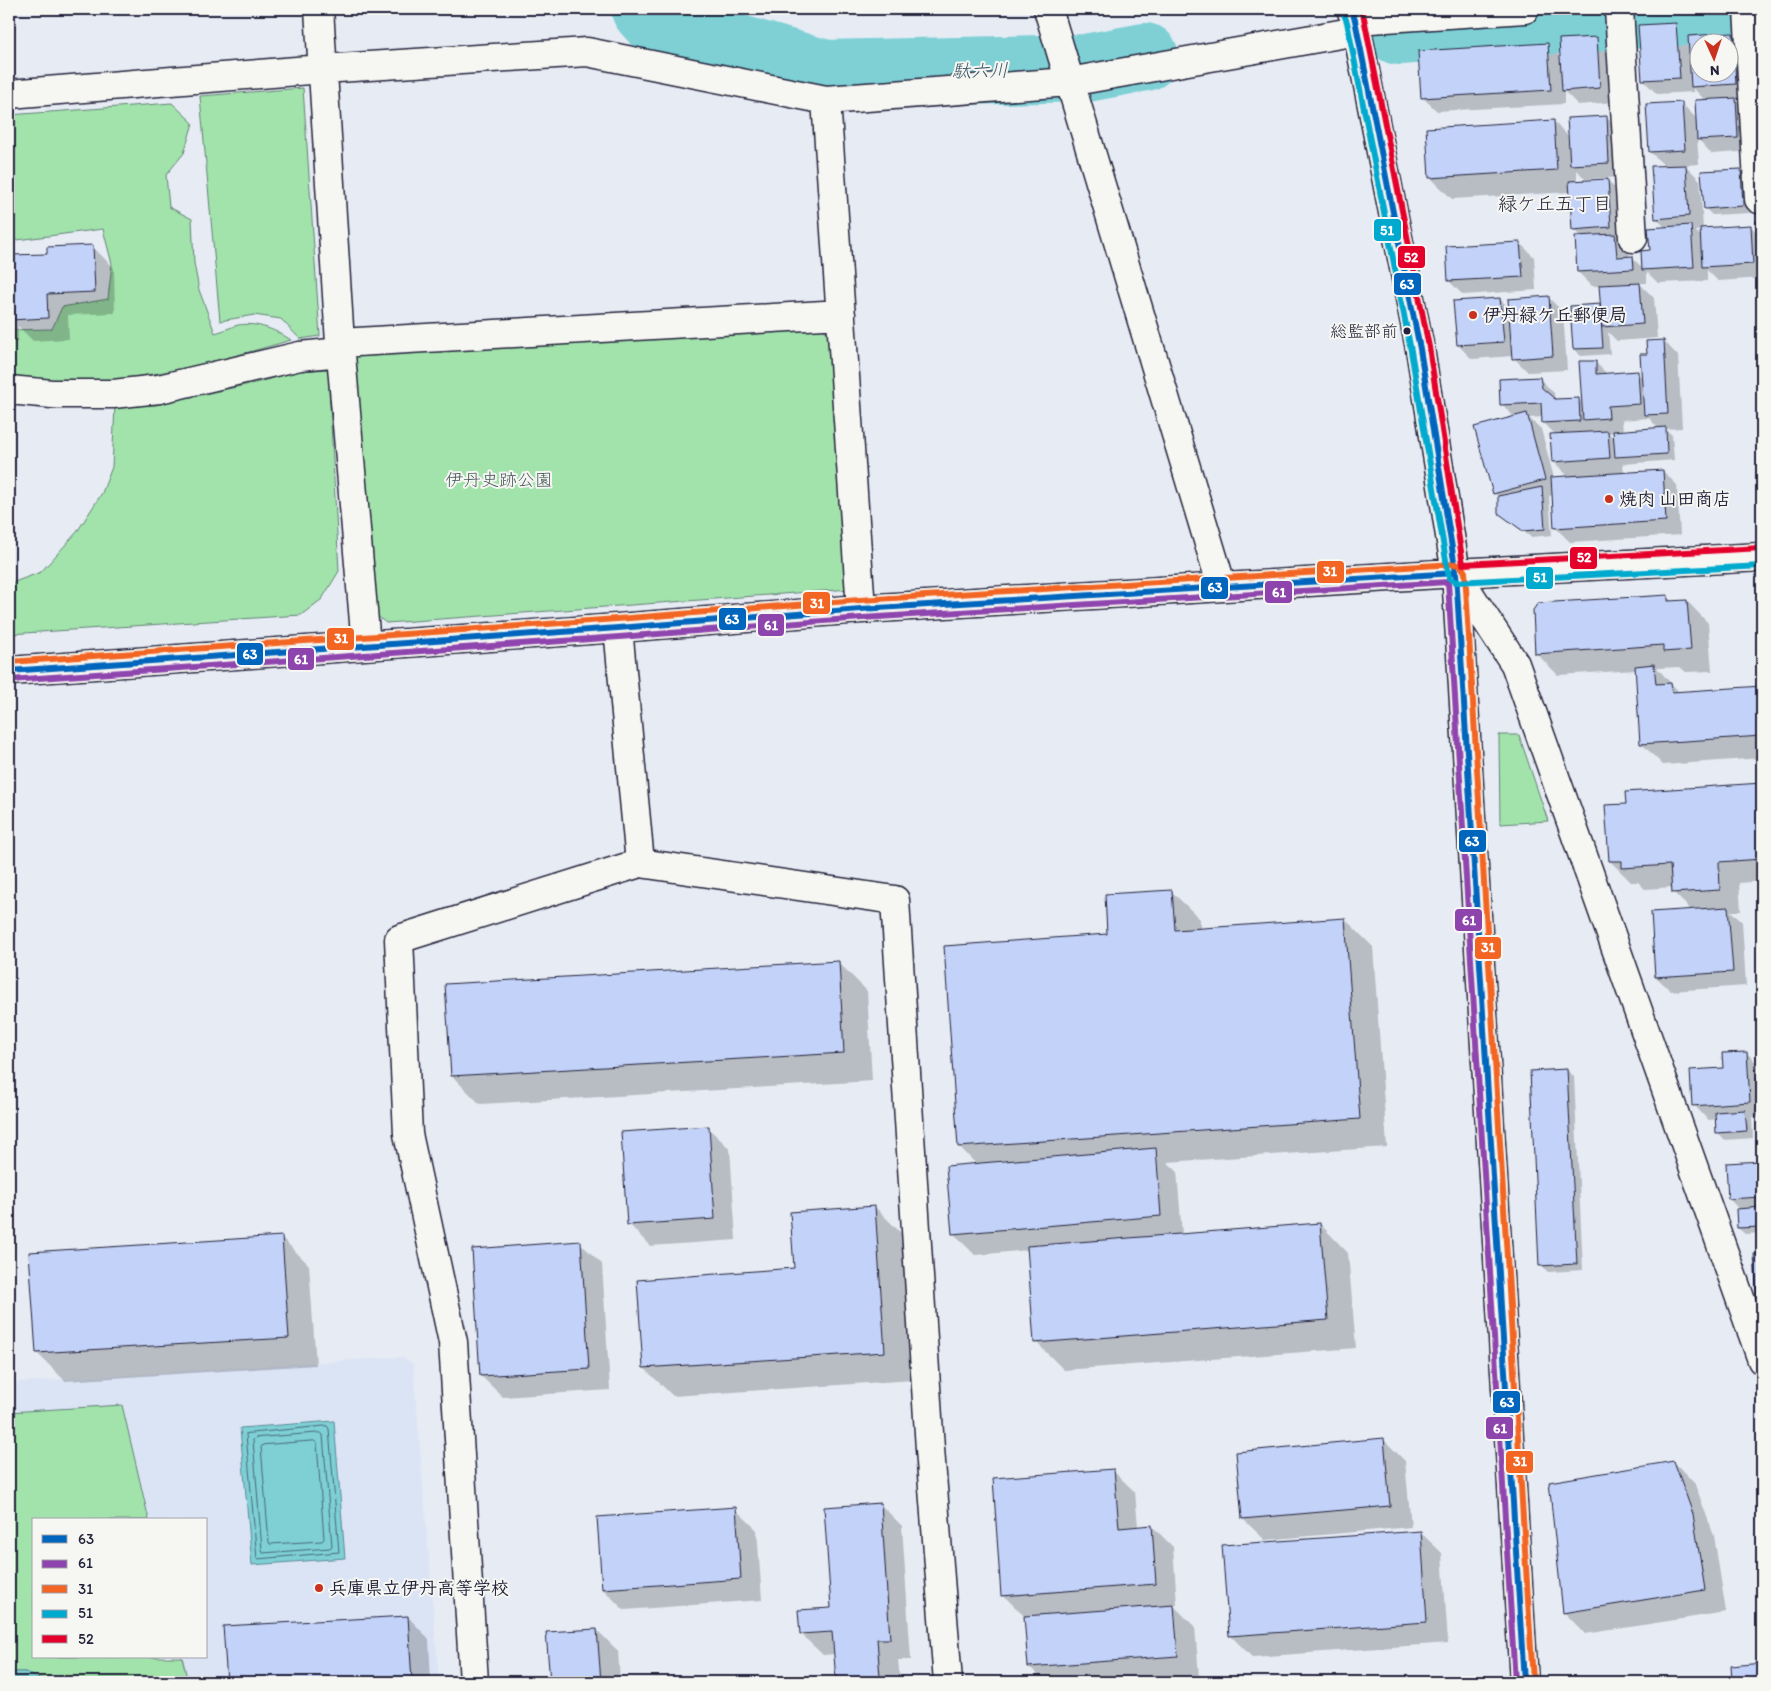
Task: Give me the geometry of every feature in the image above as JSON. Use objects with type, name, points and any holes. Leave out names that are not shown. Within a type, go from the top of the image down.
[{"type":"street","points":[[319,9],[341,347],[366,646]]},
{"type":"street","points":[[1048,9],[1222,587]]},
{"type":"street","points":[[9,94],[322,69],[586,52],[826,100],[1070,82],[1354,20],[1525,9]]},
{"type":"street","points":[[1748,9],[1759,199]]},
{"type":"street","points":[[1619,16],[1632,238]]},
{"type":"street","points":[[1354,20],[1420,348],[1456,573],[1524,1682]]},
{"type":"street","points":[[826,100],[861,609]]},
{"type":"street","points":[[9,390],[52,394],[113,394],[159,389],[341,347],[841,314]]},
{"type":"street","points":[[9,670],[618,628],[861,609],[1456,573],[1762,557]]},
{"type":"street","points":[[1456,573],[1515,664],[1762,1360]]},
{"type":"street","points":[[618,628],[640,863]]},
{"type":"street","points":[[474,1682],[453,1342],[408,1134],[399,939],[640,863],[894,900],[930,1449],[948,1682]]},
{"type":"shaded area","name":"兵庫県立伊丹高等学校","points":[[402,1357],[413,1364],[439,1682],[9,1682],[9,1383]]},
{"type":"green space","points":[[303,88],[320,336],[300,339],[281,319],[254,315],[220,321],[200,96]]},
{"type":"green space","points":[[172,103],[193,123],[184,153],[166,175],[169,207],[192,219],[194,263],[199,290],[215,333],[245,324],[273,330],[291,340],[188,367],[108,381],[72,383],[9,377],[9,330],[52,329],[62,307],[108,299],[112,264],[103,229],[9,241],[9,115]]},
{"type":"green space","name":"伊丹史跡公園","points":[[821,328],[834,337],[850,589],[386,623],[371,611],[352,354]]},
{"type":"green space","points":[[328,369],[339,571],[322,599],[301,615],[9,634],[9,584],[41,572],[77,532],[102,493],[112,467],[115,406],[156,405],[300,371]]},
{"type":"green space","points":[[1499,735],[1519,735],[1548,821],[1500,824]]},
{"type":"green space","points":[[122,1405],[149,1518],[32,1518],[32,1658],[182,1658],[188,1682],[46,1682],[25,1672],[9,1672],[9,1412]]},
{"type":"water","points":[[334,1421],[345,1558],[252,1565],[240,1428]]},
{"type":"water","points":[[9,1672],[25,1672],[46,1682],[9,1682]]},
{"type":"building","points":[[1676,23],[1680,78],[1642,80],[1638,25]]},
{"type":"building","points":[[1597,37],[1600,88],[1562,91],[1559,39]]},
{"type":"building","points":[[1548,43],[1551,90],[1421,98],[1418,51]]},
{"type":"building","points":[[1691,82],[1736,82],[1736,84],[1691,87]]},
{"type":"building","points":[[1736,98],[1738,138],[1697,140],[1695,100]]},
{"type":"building","points":[[1682,102],[1685,150],[1649,152],[1646,104]]},
{"type":"building","points":[[1607,116],[1609,163],[1570,165],[1567,118]]},
{"type":"building","points":[[1554,120],[1557,170],[1429,178],[1426,128]]},
{"type":"building","points":[[1686,165],[1689,216],[1655,219],[1651,166]]},
{"type":"building","points":[[1741,169],[1743,206],[1704,209],[1701,171]]},
{"type":"building","points":[[1608,179],[1611,227],[1572,230],[1569,181]]},
{"type":"building","points":[[1756,221],[1762,221],[1762,263],[1759,263]]},
{"type":"building","points":[[1691,225],[1694,267],[1642,270],[1641,251],[1650,250],[1648,228]]},
{"type":"building","points":[[1751,225],[1753,264],[1702,267],[1700,228]]},
{"type":"building","points":[[1615,234],[1617,257],[1633,256],[1634,269],[1577,272],[1575,236]]},
{"type":"building","points":[[1520,242],[1523,277],[1448,281],[1446,246]]},
{"type":"building","points":[[93,245],[95,292],[47,294],[48,318],[10,320],[9,255],[47,254],[47,247]]},
{"type":"building","points":[[1640,283],[1643,324],[1602,327],[1599,285]]},
{"type":"building","points":[[1549,296],[1553,356],[1512,359],[1508,299]]},
{"type":"building","points":[[1500,298],[1504,342],[1457,345],[1453,301]]},
{"type":"building","points":[[1600,304],[1603,348],[1573,349],[1570,306]]},
{"type":"building","points":[[1664,340],[1668,414],[1644,415],[1640,354],[1647,354],[1646,341]]},
{"type":"building","points":[[1579,361],[1596,361],[1596,374],[1638,371],[1640,404],[1608,406],[1609,418],[1583,420]]},
{"type":"building","points":[[1540,377],[1542,388],[1555,399],[1579,398],[1580,421],[1542,423],[1541,403],[1500,405],[1499,379]]},
{"type":"building","points":[[1527,413],[1545,480],[1493,494],[1474,427]]},
{"type":"building","points":[[1666,427],[1667,454],[1615,457],[1613,431]]},
{"type":"building","points":[[1608,431],[1610,458],[1552,462],[1550,434]]},
{"type":"building","name":"焼肉 山田商店","points":[[1663,470],[1666,521],[1554,528],[1551,477]]},
{"type":"building","points":[[1542,487],[1545,529],[1523,531],[1498,513],[1498,496]]},
{"type":"building","points":[[1668,595],[1668,601],[1687,600],[1691,650],[1663,652],[1663,645],[1535,654],[1533,610],[1538,603]]},
{"type":"building","points":[[1654,664],[1656,684],[1671,683],[1672,692],[1762,686],[1762,736],[1640,744],[1635,666]]},
{"type":"building","points":[[1762,783],[1762,859],[1719,862],[1720,890],[1672,893],[1670,865],[1622,868],[1622,861],[1609,861],[1605,805],[1626,804],[1625,792]]},
{"type":"building","points":[[1172,890],[1175,930],[1345,918],[1360,1119],[958,1147],[944,946],[1107,934],[1105,894]]},
{"type":"building","points":[[1728,907],[1733,972],[1655,977],[1651,912]]},
{"type":"building","points":[[839,961],[844,1053],[451,1076],[445,984]]},
{"type":"building","points":[[1747,1052],[1750,1102],[1692,1106],[1690,1070],[1723,1068],[1722,1053]]},
{"type":"building","points":[[1567,1069],[1577,1264],[1539,1266],[1530,1071]]},
{"type":"building","points":[[1757,1077],[1762,1077],[1762,1124],[1760,1124]]},
{"type":"building","points":[[1745,1110],[1747,1131],[1716,1133],[1715,1112]]},
{"type":"building","points":[[709,1126],[715,1219],[627,1225],[621,1132]]},
{"type":"building","points":[[1156,1148],[1161,1216],[952,1234],[946,1166]]},
{"type":"building","points":[[1762,1161],[1762,1197],[1728,1199],[1726,1163]]},
{"type":"building","points":[[875,1206],[885,1352],[643,1368],[637,1280],[794,1268],[790,1212]]},
{"type":"building","points":[[1762,1207],[1762,1227],[1737,1228],[1736,1209]]},
{"type":"building","points":[[1320,1223],[1328,1320],[1034,1343],[1027,1246]]},
{"type":"building","points":[[282,1236],[289,1338],[36,1353],[29,1252]]},
{"type":"building","points":[[581,1241],[589,1369],[480,1376],[472,1249]]},
{"type":"building","points":[[1754,1254],[1762,1254],[1762,1313],[1758,1314]]},
{"type":"building","points":[[1384,1438],[1390,1506],[1242,1519],[1236,1452]]},
{"type":"building","points":[[1674,1461],[1693,1514],[1705,1590],[1563,1613],[1549,1482]]},
{"type":"building","points":[[1114,1469],[1119,1528],[1152,1525],[1156,1584],[1001,1596],[993,1478]]},
{"type":"building","points":[[881,1503],[890,1639],[877,1639],[880,1677],[836,1680],[832,1632],[800,1634],[798,1610],[831,1608],[824,1507]]},
{"type":"building","points":[[736,1507],[741,1579],[602,1589],[597,1517]]},
{"type":"building","points":[[1421,1531],[1427,1622],[1229,1636],[1222,1545]]},
{"type":"building","points":[[1174,1605],[1178,1656],[1028,1667],[1024,1616]]},
{"type":"building","points":[[408,1616],[412,1682],[227,1682],[223,1626]]},
{"type":"building","points":[[597,1629],[601,1682],[550,1682],[546,1632]]},
{"type":"building","points":[[1762,1663],[1762,1682],[1732,1682],[1731,1666]]},
{"type":"building","points":[[1633,1679],[1633,1682],[1606,1682]]},
{"type":"building","points":[[1722,1679],[1723,1682],[1687,1682]]},
{"type":"waterway","name":"駄六川","points":[[645,9],[660,26],[825,74],[1086,68],[1145,57]]},
{"type":"waterway","name":"駄六川","points":[[1399,31],[1717,9]]},
{"type":"transit line","name":"63","points":[[1351,9],[1355,20],[1420,349],[1456,573],[1524,1682]]},
{"type":"transit line","name":"52","points":[[1360,9],[1364,18],[1429,347],[1463,564],[1762,548]]},
{"type":"transit line","name":"51","points":[[1343,12],[1347,22],[1411,351],[1449,578],[1456,582],[1762,566]]},
{"type":"transit line","name":"31","points":[[9,662],[860,600],[1455,564],[1461,566],[1465,572],[1533,1681]]},
{"type":"transit line","name":"63","points":[[9,671],[861,609],[1456,573]]},
{"type":"transit line","name":"61","points":[[10,680],[862,618],[1448,582],[1515,1682]]},
{"type":"place","name":"伊丹緑ケ丘郵便局","points":[[1473,315]]},
{"type":"place","name":"総監部前","points":[[1407,331]]},
{"type":"place","name":"焼肉 山田商店","points":[[1609,499]]},
{"type":"place","name":"兵庫県立伊丹高等学校","points":[[319,1588]]},
{"type":"district","name":"緑ケ丘五丁目","points":[[1555,203]]}]
